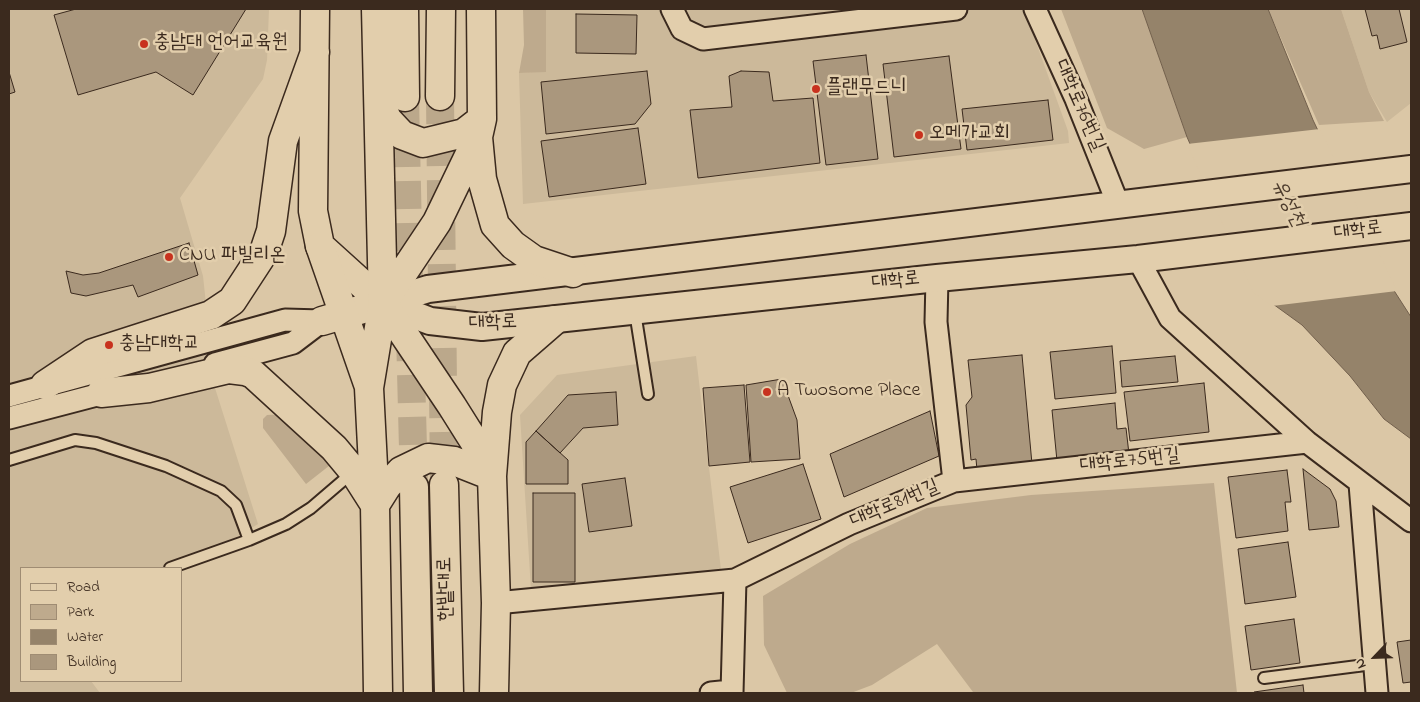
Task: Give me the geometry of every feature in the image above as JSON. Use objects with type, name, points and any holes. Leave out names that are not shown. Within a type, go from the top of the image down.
[{"type":"main road","points":[[314,9],[313,211],[333,317],[370,388]]},
{"type":"main road","points":[[376,9],[383,303],[370,388],[375,506],[378,693]]},
{"type":"main road","points":[[404,9],[405,97]]},
{"type":"main road","points":[[440,96],[441,9]]},
{"type":"main road","points":[[481,9],[480,128],[482,179],[495,225],[513,245],[534,260],[573,273]]},
{"type":"main road","points":[[45,385],[93,353],[211,315],[232,301],[264,252],[271,231],[283,141],[314,52]]},
{"type":"main road","points":[[377,95],[386,119],[402,135],[423,143],[480,128]]},
{"type":"main road","points":[[333,317],[383,303],[422,248],[437,222],[480,128]]},
{"type":"main road","name":"대학로","points":[[320,246],[383,303]]},
{"type":"main road","points":[[383,303],[457,413],[492,476]]},
{"type":"main road","points":[[494,693],[496,602],[492,476],[497,412],[505,378],[517,353],[555,320]]},
{"type":"main road","points":[[101,394],[149,388],[229,369],[253,374],[323,437],[354,472],[375,506]]},
{"type":"main road","points":[[375,506],[386,486],[401,471],[428,458],[454,460],[492,476]]},
{"type":"main road","name":"한밭대로","points":[[444,485],[449,693]]},
{"type":"main road","name":"한밭대로","points":[[414,487],[418,693]]},
{"type":"street","points":[[672,9],[682,29],[703,39],[956,9]]},
{"type":"street","name":"대학로76번길","points":[[1035,9],[1076,99],[1118,204]]},
{"type":"street","name":"대학로","points":[[383,303],[428,289],[573,273],[1402,170]]},
{"type":"street","name":"대학로","points":[[383,303],[430,321],[482,327],[937,278],[1138,260],[1411,226]]},
{"type":"street","points":[[1138,260],[1170,318],[1307,442],[1411,521]]},
{"type":"street","name":"대학로81번길","points":[[496,602],[735,580],[849,524],[954,481],[936,322],[937,278]]},
{"type":"street","points":[[9,396],[285,320],[333,317]]},
{"type":"street","points":[[9,418],[293,344],[333,317]]},
{"type":"street","name":"대학로75번길","points":[[954,481],[1307,442]]},
{"type":"street","points":[[1360,484],[1376,693]]},
{"type":"street","points":[[725,692],[735,580]]},
{"type":"lane","points":[[634,311],[648,394]]},
{"type":"lane","points":[[9,460],[76,440],[96,443],[166,466],[221,491],[236,505],[249,540]]},
{"type":"lane","points":[[173,567],[249,540],[286,524],[311,508],[354,472]]},
{"type":"lane","points":[[1264,678],[1373,664]]},
{"type":"shaded area","name":"충남대학교","points":[[9,9],[269,9],[267,60],[263,79],[180,198],[203,276],[215,388],[258,524],[182,570],[182,567],[20,567],[20,682],[92,682],[100,693],[9,693]]},
{"type":"shaded area","points":[[546,9],[1024,9],[1068,131],[1069,143],[523,204],[519,73],[546,71]]},
{"type":"shaded area","points":[[1341,9],[1411,9],[1411,103],[1387,122],[1369,92]]},
{"type":"shaded area","points":[[696,356],[721,570],[531,590],[520,415],[557,375]]},
{"type":"green space","points":[[523,9],[546,9],[546,72],[519,73],[524,45]]},
{"type":"green space","points":[[1061,9],[1142,9],[1187,137],[1144,149],[1107,128]]},
{"type":"green space","points":[[1268,9],[1341,9],[1369,92],[1384,121],[1319,125]]},
{"type":"green space","points":[[286,414],[334,462],[306,484],[263,428],[263,419],[267,415]]},
{"type":"green space","points":[[1214,483],[1237,693],[971,693],[973,692],[937,644],[872,685],[851,693],[787,693],[764,645],[763,596],[850,544],[927,508],[1031,495]]},
{"type":"water","name":"유성천","points":[[1142,9],[1268,9],[1313,120],[1393,289],[1411,317],[1411,439],[1384,419],[1350,376],[1302,325],[1255,291],[1187,137]]},
{"type":"pier","points":[[1320,129],[1397,291],[1272,306],[1253,292],[1187,144]]},
{"type":"building","name":"충남대 언어교육원","points":[[76,9],[246,9],[193,95],[156,72],[78,95],[54,15]]},
{"type":"building","points":[[1365,9],[1399,9],[1407,42],[1380,49],[1377,35],[1372,36]]},
{"type":"building","points":[[576,14],[637,15],[636,54],[576,53]]},
{"type":"building","points":[[866,55],[878,159],[826,165],[813,61]]},
{"type":"building","points":[[949,56],[961,149],[894,157],[883,64]]},
{"type":"building","points":[[647,71],[651,104],[635,124],[546,134],[541,82]]},
{"type":"building","points":[[741,71],[769,72],[773,101],[813,98],[820,163],[698,178],[690,110],[732,107],[729,76]]},
{"type":"building","points":[[9,72],[15,92],[9,94]]},
{"type":"building","points":[[1048,100],[1053,140],[967,150],[962,109]]},
{"type":"building","points":[[638,128],[646,184],[549,197],[541,141]]},
{"type":"building","name":"CNU 파빌리온","points":[[189,243],[198,275],[138,297],[133,285],[86,296],[71,293],[66,271],[83,275],[99,273]]},
{"type":"building","points":[[1112,346],[1116,393],[1055,399],[1050,352]]},
{"type":"building","points":[[1022,355],[1032,464],[977,470],[976,459],[971,460],[966,405],[972,397],[968,360]]},
{"type":"building","points":[[1175,356],[1178,382],[1122,387],[1120,361]]},
{"type":"building","points":[[782,379],[797,420],[800,459],[751,462],[746,385]]},
{"type":"building","points":[[1204,383],[1209,432],[1130,441],[1124,392]]},
{"type":"building","points":[[744,385],[750,462],[709,466],[703,388]]},
{"type":"building","points":[[616,392],[618,425],[583,428],[560,453],[536,431],[568,395]]},
{"type":"building","points":[[1115,403],[1117,429],[1126,428],[1129,454],[1057,461],[1052,410]]},
{"type":"building","points":[[930,411],[939,456],[844,497],[830,454]]},
{"type":"building","points":[[536,431],[568,460],[568,484],[526,484],[526,442]]},
{"type":"building","points":[[803,464],[821,519],[748,543],[730,487]]},
{"type":"building","points":[[1303,469],[1330,489],[1336,501],[1339,527],[1309,530]]},
{"type":"building","points":[[1287,470],[1291,502],[1285,502],[1288,531],[1236,538],[1228,477]]},
{"type":"building","points":[[625,478],[632,526],[589,532],[582,484]]},
{"type":"building","points":[[533,493],[575,493],[575,582],[533,582]]},
{"type":"building","points":[[1288,542],[1296,597],[1245,604],[1238,549]]},
{"type":"building","points":[[1294,619],[1300,663],[1251,670],[1245,626]]},
{"type":"building","points":[[1411,640],[1411,682],[1403,683],[1397,642]]},
{"type":"building","points":[[1303,685],[1304,693],[1254,693],[1254,692]]},
{"type":"tunnel","points":[[440,96],[444,483]]},
{"type":"tunnel","points":[[405,97],[409,278]]},
{"type":"tunnel","points":[[410,333],[414,487]]},
{"type":"place","name":"충남대 언어교육원","points":[[144,44]]},
{"type":"place","name":"플랜무드니","points":[[816,89]]},
{"type":"place","name":"오메가교회","points":[[919,135]]},
{"type":"place","name":"CNU 파빌리온","points":[[169,257]]},
{"type":"place","name":"충남대학교","points":[[109,345]]},
{"type":"place","name":"A Twosome Place","points":[[767,392]]}]
